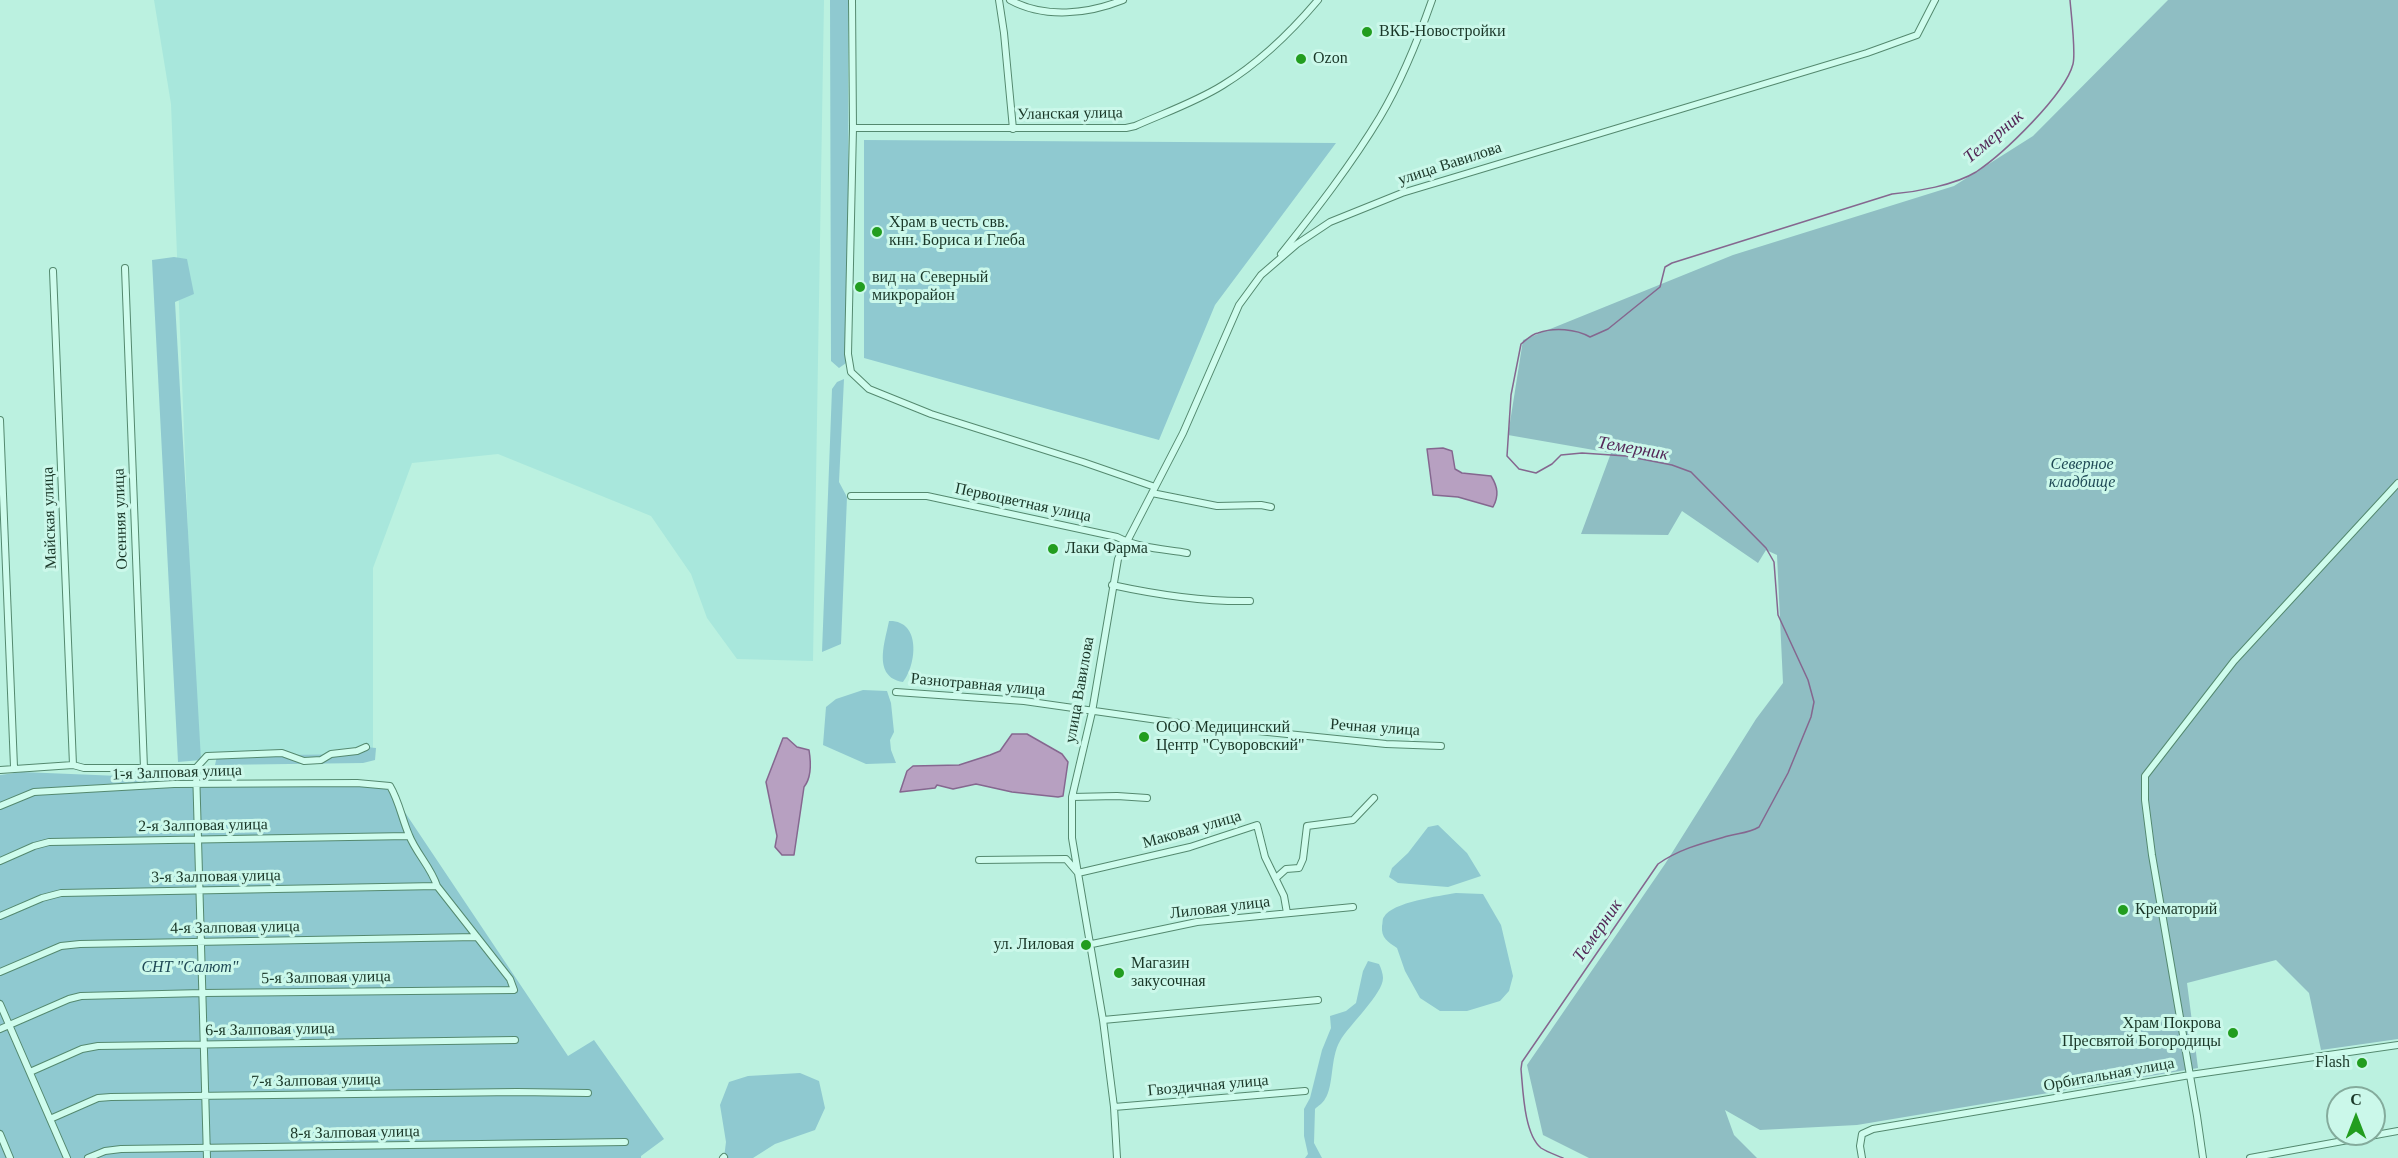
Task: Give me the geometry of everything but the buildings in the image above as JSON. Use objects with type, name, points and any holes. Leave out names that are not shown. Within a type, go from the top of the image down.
[{"type":"street","points":[[852,0],[848,354],[851,372],[869,389],[930,414],[1083,462],[1154,490],[1217,506],[1261,505],[1271,507]]},
{"type":"street","points":[[999,0],[1013,129]]},
{"type":"street","points":[[1010,0],[1022,6],[1057,12],[1092,11],[1123,0]]},
{"type":"street","name":"Уланская улица","points":[[852,128],[1013,129],[1135,126],[1222,86],[1293,28],[1318,0]]},
{"type":"street","name":"улица Вавилова","points":[[1274,264],[1316,209],[1380,116],[1404,70],[1432,0]]},
{"type":"street","name":"улица Вавилова","points":[[1117,1158],[1114,1107],[1103,1020],[1092,944],[1072,838],[1072,797],[1092,712],[1118,559],[1183,434],[1239,304],[1261,275],[1297,244],[1330,222],[1402,193],[1867,53],[1917,35],[1935,0]]},
{"type":"street","name":"Осенняя улица","points":[[125,268],[144,768]]},
{"type":"street","name":"Майская улица","points":[[53,271],[73,765]]},
{"type":"street","points":[[0,420],[14,767]]},
{"type":"street","points":[[2202,1158],[2152,855],[2145,800],[2145,776],[2234,661],[2398,483]]},
{"type":"street","name":"Первоцветная улица","points":[[851,496],[927,496],[1117,537],[1127,542],[1187,553]]},
{"type":"street","points":[[1112,585],[1145,593],[1216,602],[1250,601]]},
{"type":"street","name":"Разнотравная улица","points":[[896,692],[1024,701],[1092,712]]},
{"type":"street","name":"Речная улица","points":[[1092,712],[1386,744],[1441,746]]},
{"type":"street","points":[[207,1158],[196,768],[207,756],[282,753],[304,761],[321,760],[331,754],[357,751],[366,747]]},
{"type":"street","points":[[0,770],[14,767],[40,768],[48,765],[73,765],[84,768],[196,768]]},
{"type":"street","name":"1-я Залповая улица","points":[[0,806],[34,792],[197,784],[357,783],[390,786],[396,796],[409,836]]},
{"type":"street","points":[[1072,797],[1147,798]]},
{"type":"street","points":[[1276,878],[1286,869],[1299,868],[1303,859],[1307,826],[1353,820],[1374,798]]},
{"type":"street","name":"Маковая улица","points":[[1078,873],[1190,847],[1257,825],[1265,857],[1284,896],[1287,913]]},
{"type":"street","points":[[409,836],[435,877],[437,886],[477,937]]},
{"type":"street","name":"2-я Залповая улица","points":[[0,861],[49,842],[409,836]]},
{"type":"street","points":[[979,860],[1066,859],[1078,873]]},
{"type":"street","name":"3-я Залповая улица","points":[[0,916],[42,898],[61,893],[437,886]]},
{"type":"street","name":"Лиловая улица","points":[[1092,944],[1197,922],[1353,907]]},
{"type":"street","name":"4-я Залповая улица","points":[[0,972],[61,946],[477,937]]},
{"type":"street","name":"5-я Залповая улица","points":[[0,1029],[81,996],[514,990],[510,980],[477,937]]},
{"type":"street","points":[[1103,1020],[1318,1000]]},
{"type":"street","points":[[0,1004],[67,1158]]},
{"type":"street","name":"6-я Залповая улица","points":[[30,1072],[82,1049],[98,1046],[515,1040]]},
{"type":"street","name":"Орбитальная улица","points":[[1862,1158],[1860,1146],[1862,1134],[1873,1129],[2190,1075],[2398,1045]]},
{"type":"street","name":"Гвоздичная улица","points":[[1114,1107],[1305,1091]]},
{"type":"street","name":"7-я Залповая улица","points":[[50,1119],[98,1098],[588,1093]]},
{"type":"street","points":[[2250,1158],[2398,1131]]},
{"type":"street","points":[[0,1134],[10,1158]]},
{"type":"street","name":"8-я Залповая улица","points":[[88,1158],[105,1151],[121,1149],[625,1142]]},
{"type":"shaded area","points":[[154,0],[824,0],[813,661],[737,659],[707,618],[691,574],[651,516],[498,454],[412,463],[373,568],[373,756],[197,759],[171,104]]},
{"type":"shaded area","points":[[1443,448],[1452,451],[1455,469],[1462,473],[1491,476],[1497,491],[1493,507],[1458,497],[1433,495],[1427,449]]},
{"type":"shaded area","points":[[1012,734],[1027,734],[1062,754],[1068,762],[1063,796],[1012,792],[976,784],[953,789],[937,785],[935,788],[900,792],[907,771],[913,766],[959,765],[990,755],[1000,751]]},
{"type":"shaded area","points":[[783,738],[787,738],[797,747],[809,750],[810,759],[810,774],[804,787],[794,855],[782,855],[775,847],[777,836],[766,782]]},
{"type":"green space","points":[[830,0],[848,0],[849,361],[839,368],[831,361]]},
{"type":"green space","name":"Северное кладбище","points":[[2168,0],[2398,0],[2398,1039],[2321,1050],[2309,993],[2276,960],[2187,983],[2198,1068],[1857,1125],[1760,1130],[1725,1110],[1734,1135],[1757,1158],[1589,1158],[1543,1135],[1527,1065],[1665,864],[1756,719],[1783,683],[1777,555],[1766,550],[1758,563],[1682,511],[1668,535],[1581,534],[1611,453],[1508,435],[1523,340],[1733,255],[1954,186],[2033,136]]},
{"type":"green space","points":[[864,140],[1336,143],[1215,305],[1159,440],[864,358]]},
{"type":"green space","points":[[174,257],[187,259],[194,294],[175,302],[201,760],[178,762],[152,260]]},
{"type":"green space","points":[[844,379],[839,482],[847,497],[841,644],[822,652],[832,389],[837,382]]},
{"type":"green space","points":[[889,621],[907,628],[911,635],[913,655],[908,674],[903,682],[893,679],[884,666],[883,648]]},
{"type":"green space","points":[[863,690],[887,691],[891,703],[894,732],[890,740],[891,750],[896,763],[866,764],[823,745],[826,707],[836,699]]},
{"type":"green space","points":[[366,747],[376,748],[375,760],[363,763],[215,765],[217,756],[359,754]]},
{"type":"green space","name":"СНТ \"Салют\"","points":[[22,772],[388,787],[568,1056],[594,1040],[664,1139],[641,1158],[0,1158],[0,775]]},
{"type":"green space","points":[[1438,825],[1467,853],[1481,876],[1448,887],[1398,883],[1389,877],[1392,868],[1408,853],[1428,827]]},
{"type":"green space","points":[[1456,893],[1483,894],[1501,925],[1513,976],[1509,991],[1500,1001],[1467,1011],[1440,1011],[1420,998],[1405,971],[1397,948],[1384,937],[1383,918],[1396,907]]},
{"type":"green space","points":[[1368,961],[1379,964],[1383,976],[1382,985],[1340,1041],[1328,1093],[1315,1109],[1314,1143],[1322,1158],[1305,1158],[1308,1154],[1304,1136],[1304,1109],[1310,1098],[1322,1050],[1331,1028],[1330,1016],[1346,1011],[1356,1003],[1363,971]]},
{"type":"green space","points":[[800,1073],[819,1081],[825,1108],[815,1130],[775,1144],[753,1158],[724,1158],[726,1142],[720,1105],[729,1082],[748,1076]]},
{"type":"waterway","name":"Темерник","points":[[1563,1158],[1541,1148],[1531,1133],[1524,1100],[1522,1062],[1658,864],[1691,847],[1759,827],[1788,773],[1811,717],[1814,702],[1808,680],[1778,615],[1774,562],[1766,548],[1691,472],[1672,465],[1626,456],[1582,453],[1561,455],[1552,464],[1536,473],[1519,469],[1507,456],[1511,395],[1521,344],[1544,331],[1572,331],[1590,337],[1608,329],[1660,287],[1665,267],[1672,263],[1892,194],[1947,184],[1976,172],[2032,123],[2068,77],[2074,58],[2070,0]]},
{"type":"place","name":"ВКБ-Новостройки","points":[[1367,32]]},
{"type":"place","name":"Ozon","points":[[1301,59]]},
{"type":"place","name":"Храм в честь свв. кнн. Бориса и Глеба","points":[[877,232]]},
{"type":"place","name":"вид на Северный микрорайон","points":[[860,287]]},
{"type":"place","name":"Лаки Фарма","points":[[1053,549]]},
{"type":"place","name":"ООО Медицинский Центр \"Суворовский\"","points":[[1144,737]]},
{"type":"place","name":"Крематорий","points":[[2123,910]]},
{"type":"place","name":"ул. Лиловая","points":[[1086,945]]},
{"type":"place","name":"Магазин закусочная","points":[[1119,973]]},
{"type":"place","name":"Храм Покрова Пресвятой Богородицы","points":[[2233,1033]]},
{"type":"place","name":"Flash","points":[[2362,1063]]}]
